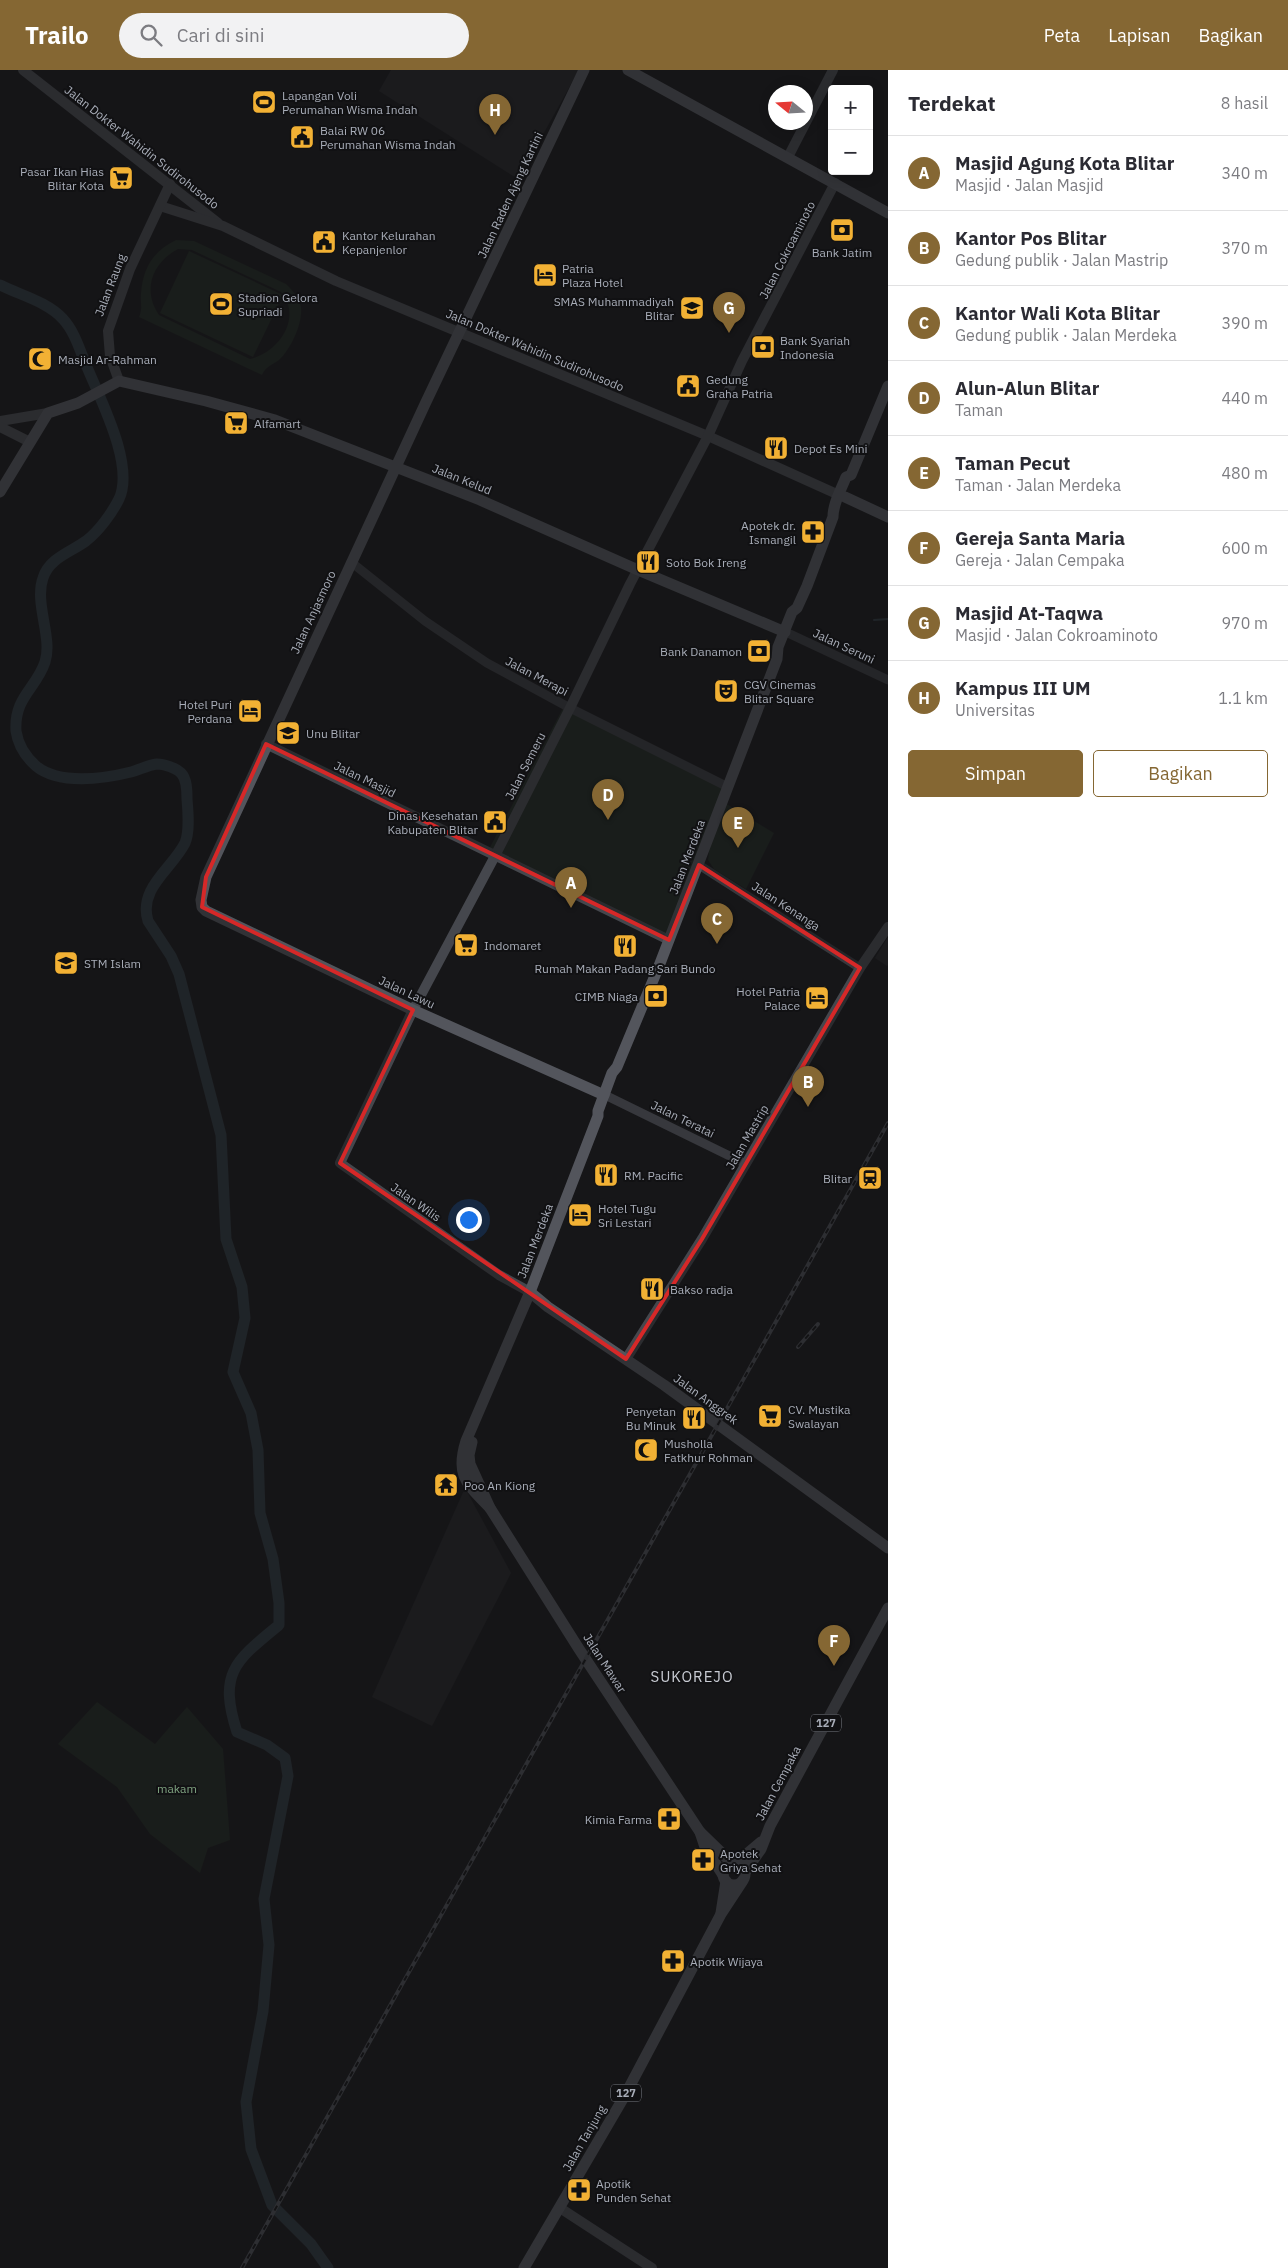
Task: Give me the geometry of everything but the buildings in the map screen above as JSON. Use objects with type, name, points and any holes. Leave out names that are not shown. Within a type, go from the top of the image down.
[{"type":"main road","name":"Jalan Dokter Wahidin Sudirohusodo","points":[[23,70],[223,226]]},
{"type":"main road","name":"Jalan Raden Ajeng Kartini","points":[[460,332],[584,70]]},
{"type":"main road","points":[[629,70],[888,213]]},
{"type":"main road","points":[[788,157],[833,70]]},
{"type":"main road","name":"Jalan Cokroaminoto","points":[[708,436],[742,361],[835,183]]},
{"type":"main road","name":"Jalan Raung","points":[[116,383],[110,356],[108,331],[130,269],[170,184]]},
{"type":"main road","name":"Jalan Dokter Wahidin Sudirohusodo","points":[[160,206],[223,226],[336,281],[708,436],[842,496]]},
{"type":"main road","name":"Jalan Anjasmoro","points":[[202,907],[201,900],[206,876],[460,332]]},
{"type":"main road","points":[[0,421],[48,413],[78,403],[116,383]]},
{"type":"main road","name":"Jalan Kelud","points":[[116,383],[206,401],[275,420],[480,500],[787,633]]},
{"type":"main road","name":"Jalan Merdeka","points":[[530,1292],[598,1116],[598,1110],[606,1096],[612,1073],[617,1067],[699,864],[778,655],[778,647],[787,633],[792,612],[797,608],[833,517],[833,509],[842,496],[846,477],[851,475],[888,386]]},
{"type":"main road","points":[[0,492],[48,413]]},
{"type":"main road","points":[[0,427],[30,442]]},
{"type":"main road","name":"Jalan Semeru","points":[[340,1163],[413,1010],[495,856],[630,584],[708,436]]},
{"type":"main road","points":[[842,496],[888,517]]},
{"type":"main road","name":"Jalan Masjid","points":[[266,744],[669,940]]},
{"type":"main road","name":"Jalan Lawu","points":[[202,907],[413,1010],[606,1096]]},
{"type":"main road","name":"Jalan Mastrip","points":[[626,1359],[702,1239],[860,968],[888,927]]},
{"type":"main road","name":"Jalan Wilis","points":[[340,1163],[492,1270],[530,1292]]},
{"type":"main road","name":"Jalan Anggrek","points":[[530,1292],[548,1307],[626,1359],[888,1548]]},
{"type":"main road","name":"Jalan Mawar","points":[[530,1292],[476,1418],[469,1455],[470,1464],[490,1508],[579,1649],[700,1832],[734,1863]]},
{"type":"main road","name":"Jalan Cempaka","points":[[744,1877],[761,1849],[764,1839],[888,1608]]},
{"type":"main road","name":"Jalan Mawar","points":[[700,1832],[705,1847],[724,1878]]},
{"type":"main road","name":"Jalan Cempaka","points":[[734,1863],[764,1839]]},
{"type":"main road","points":[[724,1878],[735,1885],[744,1877],[742,1866],[734,1863]]},
{"type":"main road","name":"127","points":[[724,1878],[726,1866],[734,1863]]},
{"type":"main road","name":"Jalan Tanjung","points":[[524,2268],[624,2097],[721,1914],[744,1877]]},
{"type":"main road","name":"Jalan Tanjung","points":[[721,1914],[724,1878]]},
{"type":"main road","points":[[560,2208],[652,2268]]},
{"type":"street","name":"Jalan Merapi","points":[[351,562],[425,621],[487,663],[570,708],[728,786]]},
{"type":"street","name":"Jalan Seruni","points":[[787,633],[888,680]]},
{"type":"street","name":"Jalan Kenanga","points":[[699,864],[860,968]]},
{"type":"street","name":"Jalan Teratai","points":[[606,1096],[746,1164]]},
{"type":"highlighted area","points":[[266,744],[669,940],[699,865],[860,968],[702,1239],[626,1359],[340,1163],[413,1010],[202,907],[206,877]]},
{"type":"shaded area","points":[[391,70],[579,70],[518,179],[379,91]]},
{"type":"shaded area","points":[[888,937],[888,965],[887,966],[875,958]]},
{"type":"shaded area","points":[[465,1488],[511,1573],[432,1726],[372,1697]]},
{"type":"green space","points":[[176,240],[194,241],[286,284],[295,294],[301,307],[298,328],[288,349],[262,375],[139,317],[142,284],[147,268],[155,255]],"holes":[[[178,249],[192,250],[281,292],[287,302],[288,323],[284,333],[270,350],[250,359],[159,315],[151,296],[152,278],[156,269],[169,255]]]},
{"type":"green space","points":[[189,251],[283,295],[253,357],[160,313]]},
{"type":"green space","points":[[563,708],[725,787],[668,936],[487,853]]},
{"type":"green space","points":[[725,803],[774,833],[746,889],[714,869],[708,860],[710,843]]},
{"type":"green space","name":"makam","points":[[97,1702],[155,1744],[187,1707],[223,1749],[230,1840],[208,1848],[200,1873],[150,1834],[117,1787],[58,1744]]},
{"type":"waterway","points":[[0,285],[50,308],[67,324],[77,342],[114,432],[123,469],[123,485],[119,499],[109,516],[86,541],[55,560],[43,578],[41,598],[47,653],[41,671],[18,710],[16,731],[19,741],[26,755],[36,766],[57,776],[82,779],[95,778],[120,775],[150,765],[160,764],[179,771],[186,785],[187,838],[152,889],[146,909],[148,921],[171,956],[179,974],[221,1135],[226,1239],[242,1287],[245,1318],[233,1372],[251,1413],[258,1450],[260,1513],[273,1559],[279,1603],[279,1625],[241,1659],[234,1670],[230,1682],[229,1695],[237,1732],[267,1745],[285,1758],[288,1776],[264,1899],[269,1945],[263,2011],[246,2102],[251,2149],[272,2205],[311,2244],[328,2268]]},
{"type":"waterway","points":[[874,620],[888,619]]},
{"type":"railway","points":[[242,2268],[888,1123]]},
{"type":"railway","points":[[798,1347],[818,1324]]},
{"type":"place","name":"Lapangan Voli Perumahan Wisma Indah","points":[[264,102]]},
{"type":"place","name":"Kampus III UM","points":[[495,135]]},
{"type":"place","name":"Balai RW 06 Perumahan Wisma Indah","points":[[302,137]]},
{"type":"place","name":"Pasar Ikan Hias Blitar Kota","points":[[121,178]]},
{"type":"place","name":"Bank Jatim","points":[[842,230]]},
{"type":"place","name":"Kantor Kelurahan Kepanjenlor","points":[[324,242]]},
{"type":"place","name":"Patria Plaza Hotel","points":[[545,275]]},
{"type":"place","name":"Stadion Gelora Supriadi","points":[[221,304]]},
{"type":"place","name":"SMAS Muhammadiyah Blitar","points":[[692,308]]},
{"type":"place","name":"Masjid At-Taqwa","points":[[729,333]]},
{"type":"place","name":"Bank Syariah Indonesia","points":[[763,347]]},
{"type":"place","name":"Masjid Ar-Rahman","points":[[40,359]]},
{"type":"place","name":"Gedung Graha Patria","points":[[688,386]]},
{"type":"place","name":"Alfamart","points":[[236,423]]},
{"type":"place","name":"Depot Es Mini","points":[[776,448]]},
{"type":"place","name":"Apotek dr. Ismangil","points":[[813,532]]},
{"type":"place","name":"Soto Bok Ireng","points":[[648,562]]},
{"type":"place","name":"Bank Danamon","points":[[759,651]]},
{"type":"place","name":"CGV Cinemas Blitar Square","points":[[726,691]]},
{"type":"place","name":"Hotel Puri Perdana","points":[[250,711]]},
{"type":"place","name":"Unu Blitar","points":[[288,733]]},
{"type":"place","name":"Alun-Alun Blitar","points":[[608,820]]},
{"type":"place","name":"Dinas Kesehatan Kabupaten Blitar","points":[[495,822]]},
{"type":"place","name":"Taman Pecut","points":[[738,848]]},
{"type":"place","name":"Masjid Agung Kota Blitar","points":[[571,908]]},
{"type":"place","name":"Kantor Wali Kota Blitar","points":[[717,944]]},
{"type":"place","name":"Indomaret","points":[[466,945]]},
{"type":"place","name":"Rumah Makan Padang Sari Bundo","points":[[625,946]]},
{"type":"place","name":"STM Islam","points":[[66,963]]},
{"type":"place","name":"CIMB Niaga","points":[[656,996]]},
{"type":"place","name":"Hotel Patria Palace","points":[[817,998]]},
{"type":"place","name":"Kantor Pos Blitar","points":[[808,1107]]},
{"type":"place","name":"RM. Pacific","points":[[606,1175]]},
{"type":"place","name":"Blitar","points":[[870,1178]]},
{"type":"place","name":"Hotel Tugu Sri Lestari","points":[[580,1215]]},
{"type":"place","name":"Bakso radja","points":[[652,1289]]},
{"type":"place","name":"CV. Mustika Swalayan","points":[[770,1416]]},
{"type":"place","name":"Penyetan Bu Minuk","points":[[694,1418]]},
{"type":"place","name":"Musholla Fatkhur Rohman","points":[[646,1450]]},
{"type":"place","name":"Poo An Kiong","points":[[446,1485]]},
{"type":"place","name":"Gereja Santa Maria","points":[[834,1666]]},
{"type":"place","name":"Kimia Farma","points":[[669,1819]]},
{"type":"place","name":"Apotek Griya Sehat","points":[[703,1860]]},
{"type":"place","name":"Apotik Wijaya","points":[[673,1961]]},
{"type":"place","name":"Apotik Punden Sehat","points":[[579,2190]]},
{"type":"district","name":"SUKOREJO","points":[[692,1676]]}]
